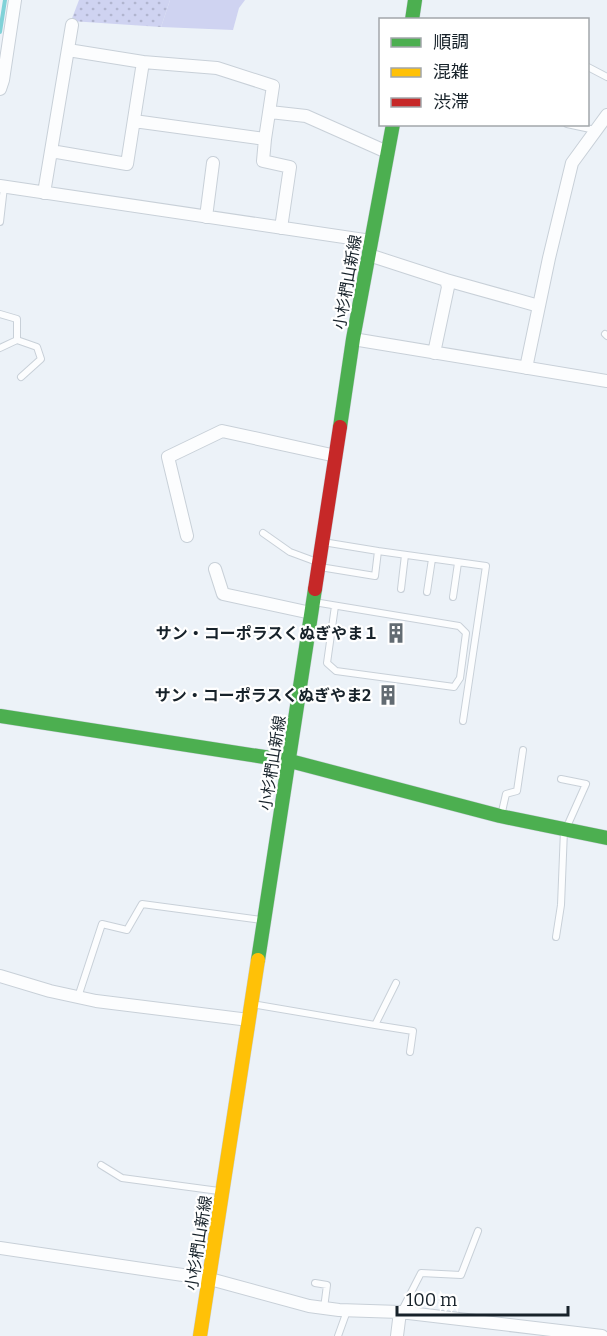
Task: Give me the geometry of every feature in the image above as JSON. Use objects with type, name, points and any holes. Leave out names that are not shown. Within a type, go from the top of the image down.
[{"type":"main road","points":[[412,18],[415,0]]},
{"type":"main road","name":"小杉椚山新線","points":[[200,1336],[353,339],[393,126]]},
{"type":"main road","points":[[0,716],[290,760],[500,816],[607,838]]},
{"type":"street","points":[[0,89],[15,0]]},
{"type":"street","points":[[44,193],[72,25]]},
{"type":"street","points":[[68,50],[143,62],[217,68],[273,86],[263,160],[290,167],[281,228]]},
{"type":"street","points":[[51,151],[127,164],[143,62]]},
{"type":"street","points":[[270,112],[306,117],[387,152]]},
{"type":"street","points":[[526,368],[572,163],[607,114]]},
{"type":"street","points":[[134,121],[266,139]]},
{"type":"street","points":[[206,217],[213,163]]},
{"type":"street","points":[[2,187],[371,241]]},
{"type":"street","points":[[369,255],[446,280],[539,306]]},
{"type":"street","points":[[434,353],[448,287],[446,280]]},
{"type":"street","points":[[353,339],[607,381]]},
{"type":"street","points":[[187,536],[168,457],[222,431],[336,456]]},
{"type":"street","points":[[215,569],[222,594],[312,608]]},
{"type":"street","points":[[0,976],[78,997],[249,1020]]},
{"type":"street","points":[[0,1248],[210,1279],[309,1306],[400,1312],[602,1336]]},
{"type":"street","points":[[397,1336],[400,1312]]},
{"type":"lane","points":[[589,67],[607,76]]},
{"type":"lane","points":[[577,126],[596,130]]},
{"type":"lane","points":[[0,222],[2,187]]},
{"type":"lane","points":[[0,314],[17,318],[17,340]]},
{"type":"lane","points":[[0,348],[17,340],[36,347],[41,359],[21,377]]},
{"type":"lane","points":[[263,533],[290,552],[320,565],[375,576],[378,551]]},
{"type":"lane","points":[[323,542],[486,566],[464,721]]},
{"type":"lane","points":[[401,589],[405,555]]},
{"type":"lane","points":[[427,592],[432,559]]},
{"type":"lane","points":[[453,597],[458,563]]},
{"type":"lane","points":[[312,608],[335,606],[459,626],[466,633],[460,678],[454,687],[336,671],[327,663],[335,606]]},
{"type":"lane","points":[[500,816],[506,794],[517,791],[523,750]]},
{"type":"lane","points":[[556,937],[561,905],[564,830],[586,784],[561,779]]},
{"type":"lane","points":[[78,997],[102,924],[127,930],[142,904],[265,921]]},
{"type":"lane","points":[[375,1025],[396,983]]},
{"type":"lane","points":[[252,1004],[413,1031],[410,1052]]},
{"type":"lane","points":[[101,1165],[122,1178],[223,1192]]},
{"type":"lane","points":[[400,1312],[421,1273],[460,1275],[478,1231]]},
{"type":"lane","points":[[315,1283],[327,1285],[324,1308]]},
{"type":"lane","points":[[338,1336],[347,1310]]},
{"type":"shaded area","points":[[79,0],[170,0],[161,27],[71,21]]},
{"type":"shaded area","points":[[170,0],[245,0],[239,8],[233,30],[161,27]]},
{"type":"waterway","points":[[0,32],[5,0]]},
{"type":"traffic: fast","points":[[412,18],[415,0]]},
{"type":"traffic: fast","points":[[340,427],[353,339],[393,126]]},
{"type":"traffic: fast","points":[[258,960],[315,589]]},
{"type":"traffic: fast","points":[[0,716],[290,761],[500,816],[607,838]]},
{"type":"traffic: slow","points":[[200,1336],[258,960]]},
{"type":"traffic: jam","points":[[315,589],[340,427]]},
{"type":"place","name":"サン・コーポラスくぬぎやま１","points":[[396,633]]},
{"type":"place","name":"サン・コーポラスくぬぎやま2","points":[[388,695]]}]
